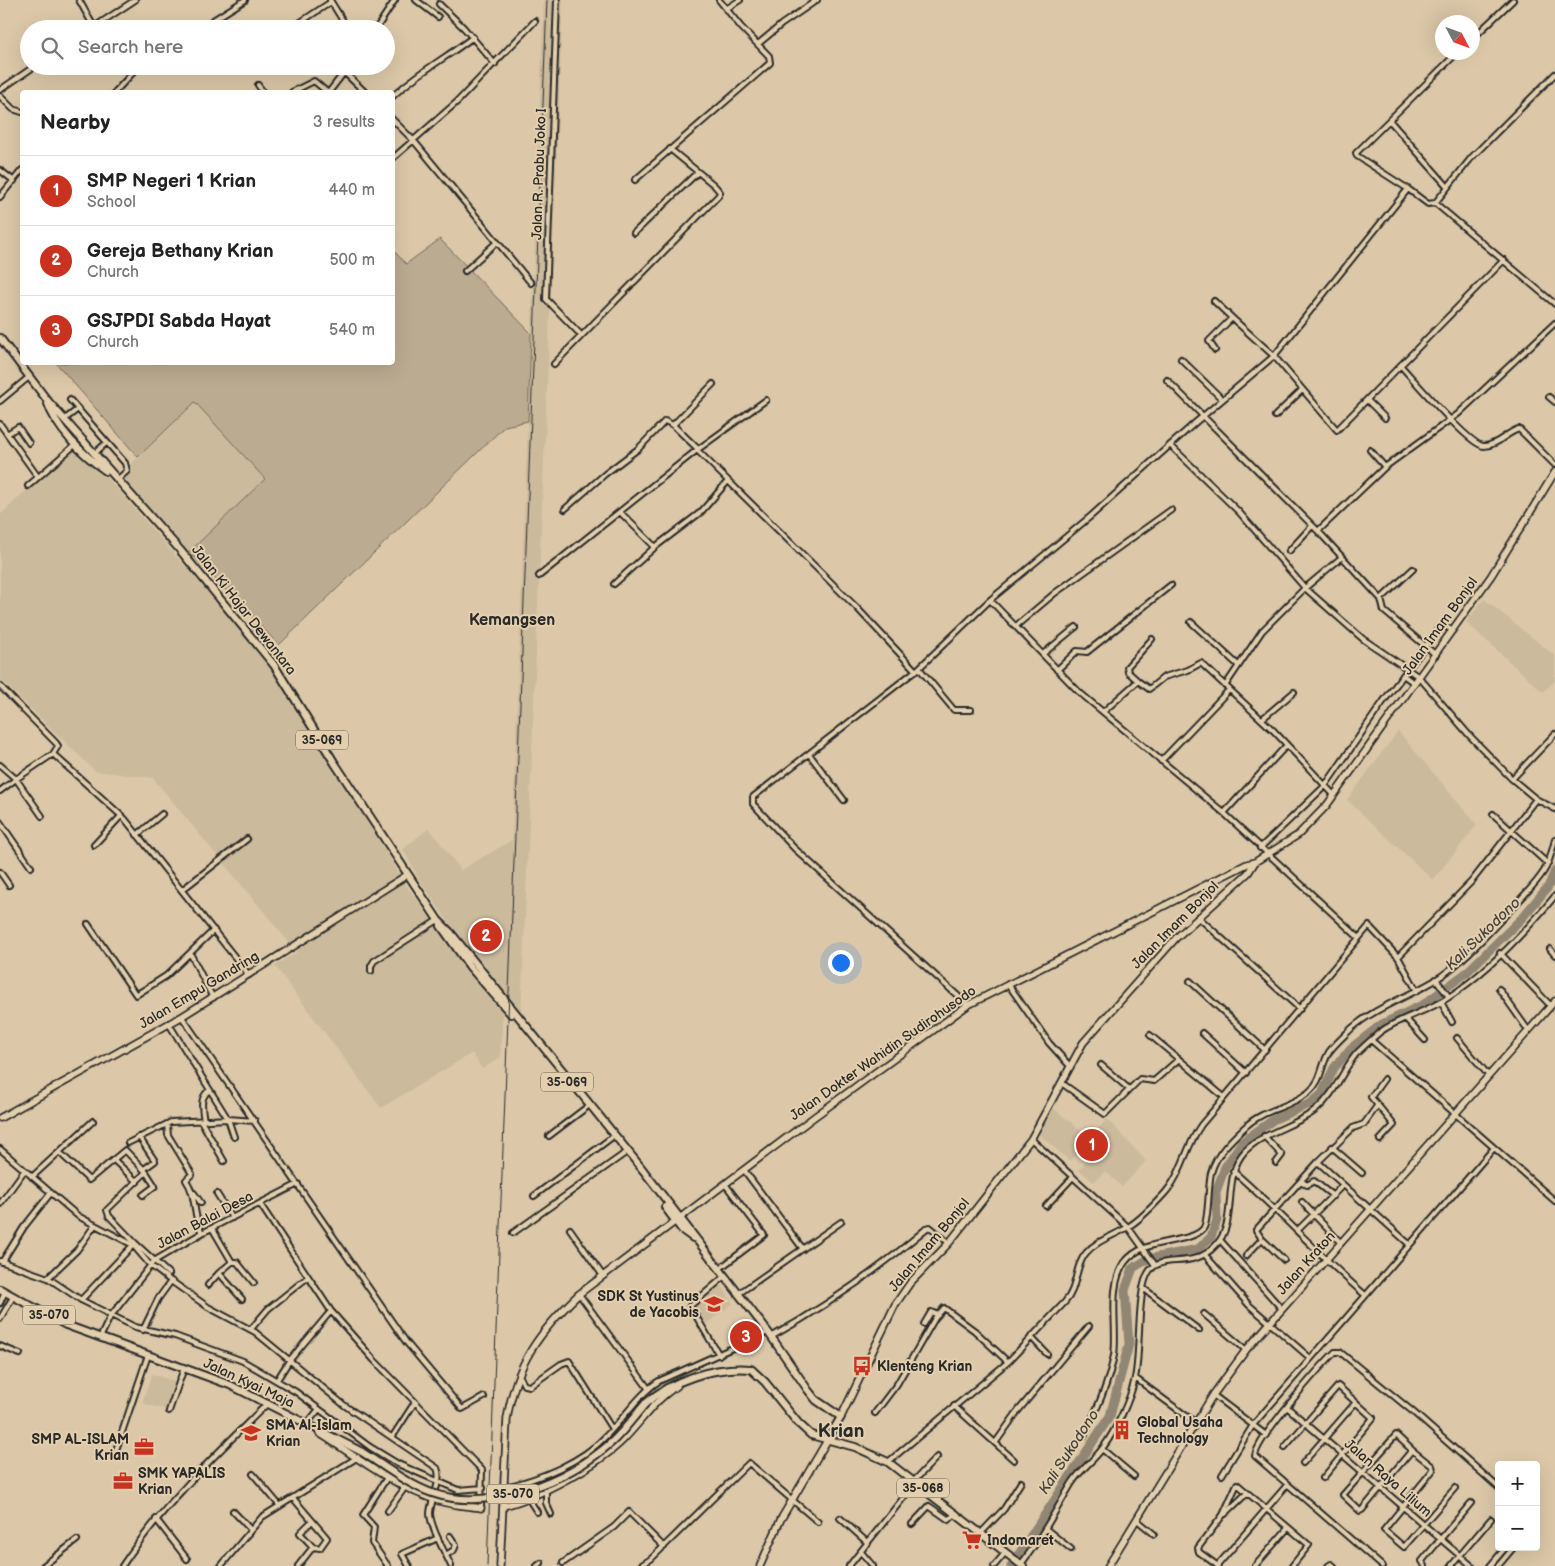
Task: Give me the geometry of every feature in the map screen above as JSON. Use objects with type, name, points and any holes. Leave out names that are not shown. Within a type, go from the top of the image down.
[{"type":"main road","name":"Jalan Ki Hajar Dewantara","points":[[0,338],[20,361]]},
{"type":"main road","name":"Jalan Ki Hajar Dewantara","points":[[23,365],[47,400],[67,418],[72,428],[97,452],[274,665],[407,876],[470,967],[678,1220]]},
{"type":"main road","name":"Jalan Ki Hajar Dewantara","points":[[47,400],[51,413],[75,443],[92,461],[117,477]]},
{"type":"main road","name":"Jalan Imam Bonjol","points":[[841,1417],[895,1305],[910,1284],[949,1242],[1031,1139],[1063,1084],[1069,1065],[1100,1021],[1198,917],[1248,873],[1255,862],[1269,855],[1298,834],[1334,795],[1436,655],[1511,547],[1555,472]]},
{"type":"main road","name":"Jalan Dokter Wahidin Sudirohusodo","points":[[500,1566],[507,1419],[518,1374],[535,1341],[551,1321],[579,1294],[968,1005],[1247,864],[1255,862]]},
{"type":"main road","name":"Jalan Empu Gandring","points":[[0,1118],[213,998],[407,876]]},
{"type":"main road","name":"Jalan Ki Hajar Dewantara","points":[[439,921],[560,1068],[678,1220],[687,1235],[694,1239],[719,1269],[816,1400],[841,1417]]},
{"type":"main road","name":"Jalan Kraton","points":[[1108,1566],[1213,1395],[1246,1350],[1371,1211],[1553,1003]]},
{"type":"main road","name":"Jalan Kyai Maja","points":[[3,1291],[66,1325],[217,1380],[268,1403],[306,1424]]},
{"type":"main road","name":"35-070","points":[[306,1424],[431,1492],[469,1499],[505,1496],[545,1482],[592,1458],[612,1442],[644,1404],[664,1390],[695,1377],[734,1368],[752,1369],[766,1382],[801,1427],[812,1434],[828,1439]]},
{"type":"main road","points":[[504,1503],[528,1498],[546,1489],[585,1460],[622,1441],[668,1392],[695,1377]]},
{"type":"main road","points":[[760,1566],[792,1501],[841,1417]]},
{"type":"main road","name":"35-068","points":[[828,1439],[865,1451],[888,1462],[915,1481],[1020,1565]]},
{"type":"main road","points":[[360,1455],[388,1476],[406,1486],[432,1497],[481,1508]]},
{"type":"street","points":[[79,0],[89,20]]},
{"type":"street","points":[[105,20],[135,0]]},
{"type":"street","points":[[213,20],[245,0]]},
{"type":"street","points":[[382,20],[395,0]]},
{"type":"street","points":[[416,0],[438,17]]},
{"type":"street","name":"Jalan R. Prabu Joko I","points":[[557,0],[546,299],[581,335]]},
{"type":"street","points":[[634,180],[769,65],[769,56],[719,0]]},
{"type":"street","points":[[726,9],[740,0]]},
{"type":"street","points":[[758,44],[817,0]]},
{"type":"street","points":[[1480,31],[1513,0]]},
{"type":"street","points":[[303,20],[330,1],[342,20]]},
{"type":"street","points":[[439,4],[473,37],[495,64]]},
{"type":"street","points":[[395,157],[495,64],[535,21]]},
{"type":"street","points":[[395,94],[411,78],[448,56],[473,37]]},
{"type":"street","points":[[1450,60],[1356,154],[1428,204],[1435,203],[1472,158],[1555,74]]},
{"type":"street","points":[[0,90],[22,75]]},
{"type":"street","points":[[117,90],[131,75]]},
{"type":"street","points":[[329,90],[341,75]]},
{"type":"street","points":[[347,75],[363,90]]},
{"type":"street","points":[[296,90],[314,81],[325,90]]},
{"type":"street","points":[[258,85],[262,90]]},
{"type":"street","points":[[0,96],[13,109],[20,111]]},
{"type":"street","points":[[1390,121],[1448,187]]},
{"type":"street","points":[[395,122],[414,141],[531,283]]},
{"type":"street","points":[[554,364],[719,194],[720,192],[714,184],[670,149]]},
{"type":"street","points":[[0,170],[14,181]]},
{"type":"street","points":[[634,233],[698,172]]},
{"type":"street","points":[[0,197],[20,173]]},
{"type":"street","points":[[968,1005],[794,848],[753,804],[753,797],[917,670],[990,600],[1091,516],[1222,399],[1274,356],[1408,189]]},
{"type":"street","points":[[1435,203],[1555,304]]},
{"type":"street","points":[[465,271],[497,242]]},
{"type":"street","points":[[1214,301],[1274,356],[1337,430],[1504,260]]},
{"type":"street","points":[[1215,350],[1209,341],[1232,318]]},
{"type":"street","points":[[1318,531],[1385,467],[1452,420],[1555,323]]},
{"type":"street","points":[[1181,359],[1222,399]]},
{"type":"street","points":[[1401,366],[1463,434],[1474,443],[1483,446],[1492,445],[1519,429],[1555,466]]},
{"type":"street","points":[[0,400],[30,376]]},
{"type":"street","points":[[1167,380],[1318,531],[1380,599],[1383,610],[1436,655]]},
{"type":"street","points":[[673,425],[713,384]]},
{"type":"street","points":[[1275,416],[1302,390]]},
{"type":"street","points":[[1549,397],[1555,402]]},
{"type":"street","points":[[70,400],[105,445],[125,463],[127,471],[117,477]]},
{"type":"street","points":[[538,576],[698,450],[766,400]]},
{"type":"street","points":[[1367,400],[1385,418]]},
{"type":"street","points":[[67,418],[76,410]]},
{"type":"street","points":[[565,509],[604,474],[643,444],[664,422],[673,425],[857,608],[954,710],[971,710]]},
{"type":"street","points":[[0,424],[38,476]]},
{"type":"street","points":[[7,434],[18,427],[28,442]]},
{"type":"street","points":[[28,486],[75,443]]},
{"type":"street","points":[[97,452],[105,445]]},
{"type":"street","points":[[1170,445],[1239,512],[1305,588],[1364,639],[1419,677],[1469,735],[1512,779],[1536,799],[1555,809]]},
{"type":"street","points":[[1370,450],[1385,467]]},
{"type":"street","points":[[614,584],[655,547],[701,512],[728,481]]},
{"type":"street","points":[[1016,626],[1055,593],[1171,510]]},
{"type":"street","points":[[620,512],[655,547]]},
{"type":"street","points":[[1289,551],[1312,526]]},
{"type":"street","points":[[1225,686],[1262,631],[1305,588],[1342,557]]},
{"type":"street","points":[[1380,599],[1412,569]]},
{"type":"street","points":[[1057,670],[1078,651],[1087,652],[1171,585]]},
{"type":"street","points":[[990,600],[1044,654],[1057,670],[1102,712],[1224,813],[1358,937]]},
{"type":"street","points":[[1192,622],[1238,665]]},
{"type":"street","points":[[1260,848],[1326,786],[1408,668],[1440,627],[1444,626],[1453,630]]},
{"type":"street","points":[[1044,654],[1076,627]]},
{"type":"street","points":[[1152,639],[1127,667],[1128,672],[1138,681],[1149,689],[1164,677],[1188,670],[1200,663],[1262,719],[1334,795]]},
{"type":"street","points":[[1403,675],[1414,683]]},
{"type":"street","points":[[1102,712],[1138,681]]},
{"type":"street","points":[[0,686],[58,746],[53,754],[0,791]]},
{"type":"street","points":[[1161,761],[1230,690]]},
{"type":"street","points":[[1262,719],[1294,692]]},
{"type":"street","points":[[1512,779],[1555,734]]},
{"type":"street","points":[[1224,813],[1286,746]]},
{"type":"street","points":[[53,754],[121,816],[137,834],[249,975]]},
{"type":"street","points":[[809,754],[844,800]]},
{"type":"street","points":[[0,765],[16,779],[42,816]]},
{"type":"street","points":[[1398,957],[1472,881],[1536,799]]},
{"type":"street","points":[[137,834],[162,814]]},
{"type":"street","points":[[1493,814],[1548,864]]},
{"type":"street","points":[[94,845],[121,816]]},
{"type":"street","points":[[0,822],[31,866]]},
{"type":"street","points":[[182,890],[247,839]]},
{"type":"street","points":[[1084,1436],[1097,1407],[1113,1358],[1116,1341],[1114,1316],[1116,1290],[1123,1265],[1129,1257],[1145,1249],[1192,1236],[1204,1228],[1206,1224],[1207,1193],[1211,1173],[1218,1156],[1252,1120],[1309,1092],[1320,1077],[1328,1053],[1364,1018],[1437,981],[1456,964],[1526,893],[1548,864],[1554,852],[1555,840]]},
{"type":"street","points":[[0,872],[9,885]]},
{"type":"street","points":[[1154,1264],[1197,1260],[1205,1256],[1220,1240],[1226,1226],[1233,1171],[1243,1154],[1264,1136],[1313,1112],[1337,1087],[1356,1055],[1381,1031],[1440,1002],[1448,996],[1500,953],[1555,896]]},
{"type":"street","points":[[1198,917],[1300,1009]]},
{"type":"street","points":[[371,971],[374,961],[439,921]]},
{"type":"street","points":[[88,924],[135,995],[166,976],[214,930]]},
{"type":"street","points":[[888,1462],[1008,1362],[1071,1294],[1084,1255],[1094,1245],[1128,1227],[1173,1184],[1195,1132],[1370,925],[1398,957],[1417,991]]},
{"type":"street","points":[[1550,949],[1555,955]]},
{"type":"street","points":[[190,953],[213,998]]},
{"type":"street","points":[[1500,953],[1553,1003]]},
{"type":"street","points":[[1190,981],[1265,1050]]},
{"type":"street","points":[[1437,981],[1448,996]]},
{"type":"street","points":[[1008,984],[1045,1037],[1069,1065]]},
{"type":"street","points":[[1499,989],[1528,1030]]},
{"type":"street","points":[[1440,1002],[1452,1022]]},
{"type":"street","points":[[181,1017],[406,1342],[462,1409],[484,1397]]},
{"type":"street","points":[[1406,1019],[1425,1040]]},
{"type":"street","points":[[168,1024],[228,1119],[234,1137]]},
{"type":"street","points":[[1202,1032],[1246,1073]]},
{"type":"street","points":[[1150,1035],[1224,1097]]},
{"type":"street","points":[[1457,1038],[1489,1076]]},
{"type":"street","points":[[1371,1040],[1555,1201]]},
{"type":"street","points":[[1063,1084],[1105,1114],[1140,1079],[1154,1081],[1179,1059]]},
{"type":"street","points":[[1102,1065],[1130,1089]]},
{"type":"street","points":[[1380,1140],[1394,1125],[1377,1106],[1372,1095],[1384,1079]]},
{"type":"street","points":[[210,1090],[206,1093],[201,1103],[203,1121],[224,1161]]},
{"type":"street","points":[[1284,1260],[1262,1239],[1256,1230],[1332,1146],[1352,1128],[1364,1124],[1377,1106]]},
{"type":"street","points":[[549,1136],[586,1107]]},
{"type":"street","points":[[128,1142],[168,1124],[228,1119],[253,1121]]},
{"type":"street","points":[[32,1177],[92,1121]]},
{"type":"street","points":[[168,1124],[168,1135],[191,1173],[186,1180],[201,1203]]},
{"type":"street","points":[[1264,1136],[1282,1154],[1276,1163]]},
{"type":"street","points":[[139,1137],[154,1162],[137,1182],[108,1210],[109,1216],[171,1281],[208,1307],[251,1330],[344,1405],[393,1436],[437,1468],[439,1473],[432,1497],[430,1518],[451,1566]]},
{"type":"street","points":[[534,1196],[611,1138]]},
{"type":"street","points":[[1031,1139],[1128,1227],[1154,1264]]},
{"type":"street","points":[[1332,1146],[1362,1173]]},
{"type":"street","points":[[1222,1476],[1252,1425],[1364,1294],[1494,1148]]},
{"type":"street","points":[[0,1149],[50,1194],[78,1216],[134,1244]]},
{"type":"street","points":[[59,1152],[88,1180],[111,1160],[115,1161],[125,1150],[145,1171],[155,1186],[144,1195]]},
{"type":"street","points":[[513,1233],[624,1154]]},
{"type":"street","points":[[115,1161],[137,1182]]},
{"type":"street","points":[[1318,1162],[1409,1244]]},
{"type":"street","points":[[744,1170],[803,1249]]},
{"type":"street","points":[[0,1204],[24,1171]]},
{"type":"street","points":[[1233,1171],[1275,1208],[1325,1261],[1364,1294]]},
{"type":"street","points":[[1046,1206],[1073,1177]]},
{"type":"street","points":[[1301,1180],[1307,1186],[1313,1181],[1333,1196]]},
{"type":"street","name":"Jalan Balai Desa","points":[[100,1338],[110,1317],[152,1263],[202,1233],[298,1184]]},
{"type":"street","points":[[719,1269],[764,1235],[725,1184]]},
{"type":"street","points":[[1297,1231],[1343,1185]]},
{"type":"street","points":[[194,1192],[193,1207],[202,1233]]},
{"type":"street","points":[[50,1194],[24,1227],[1,1262],[48,1278],[110,1317],[143,1330],[175,1336],[209,1347],[243,1362],[277,1380],[370,1448],[398,1464],[458,1490],[482,1490]]},
{"type":"street","points":[[217,1194],[232,1218]]},
{"type":"street","points":[[1302,1202],[1341,1243]]},
{"type":"street","points":[[260,1204],[331,1311],[415,1402],[482,1470],[481,1508]]},
{"type":"street","points":[[738,1294],[841,1222]]},
{"type":"street","points":[[48,1278],[77,1250],[95,1225]]},
{"type":"street","points":[[212,1228],[232,1262]]},
{"type":"street","points":[[505,1488],[560,1467],[585,1460],[648,1388],[695,1364],[769,1335],[811,1315],[879,1269],[928,1228],[949,1242]]},
{"type":"street","points":[[570,1229],[603,1276]]},
{"type":"street","points":[[1246,1256],[1262,1239]]},
{"type":"street","points":[[1220,1240],[1282,1309]]},
{"type":"street","points":[[81,1300],[134,1244]]},
{"type":"street","points":[[1205,1256],[1249,1305],[1309,1357]]},
{"type":"street","points":[[208,1285],[232,1262],[237,1262],[254,1283]]},
{"type":"street","points":[[152,1263],[169,1274]]},
{"type":"street","points":[[1020,1565],[1046,1529],[1074,1480],[1102,1448],[1123,1410],[1135,1378],[1145,1278],[1154,1264]]},
{"type":"street","points":[[219,1273],[242,1299]]},
{"type":"street","points":[[251,1330],[268,1309],[308,1277]]},
{"type":"street","points":[[719,1355],[690,1308],[692,1303],[724,1277]]},
{"type":"street","points":[[143,1330],[158,1299],[171,1281]]},
{"type":"street","points":[[1143,1288],[1199,1330]]},
{"type":"street","points":[[0,1303],[3,1291]]},
{"type":"street","points":[[579,1294],[648,1388]]},
{"type":"street","points":[[0,1319],[13,1297]]},
{"type":"street","points":[[924,1324],[946,1308],[1008,1362]]},
{"type":"street","points":[[277,1380],[289,1360],[331,1311]]},
{"type":"street","points":[[874,1413],[909,1366],[936,1314]]},
{"type":"street","points":[[1204,1314],[1246,1350]]},
{"type":"street","points":[[996,1442],[1018,1411],[1089,1326]]},
{"type":"street","points":[[1031,1337],[1047,1354]]},
{"type":"street","points":[[1,1348],[20,1354]]},
{"type":"street","points":[[1382,1566],[1255,1456],[1266,1435],[1334,1352],[1339,1352],[1412,1411],[1495,1484]]},
{"type":"street","points":[[114,1456],[133,1390],[146,1355]]},
{"type":"street","points":[[518,1374],[527,1387],[561,1364],[569,1361],[612,1429]]},
{"type":"street","points":[[169,1411],[184,1368]]},
{"type":"street","points":[[1135,1378],[1196,1423]]},
{"type":"street","points":[[1285,1447],[1337,1386],[1373,1418],[1323,1478]]},
{"type":"street","points":[[1213,1395],[1266,1435]]},
{"type":"street","points":[[393,1436],[415,1402]]},
{"type":"street","points":[[1303,1463],[1356,1402]]},
{"type":"street","points":[[122,1566],[156,1519],[189,1481],[268,1403]]},
{"type":"street","points":[[954,1406],[1014,1460]]},
{"type":"street","name":"Jalan Raya Lilium","points":[[1288,1408],[1472,1566]]},
{"type":"street","points":[[306,1424],[318,1410]]},
{"type":"street","points":[[1412,1450],[1361,1511],[1343,1497],[1362,1471],[1394,1435],[1434,1468],[1383,1530],[1404,1547],[1455,1488]]},
{"type":"street","points":[[1102,1448],[1134,1476]]},
{"type":"street","points":[[222,1566],[250,1529],[262,1518],[360,1455]]},
{"type":"street","points":[[849,1566],[915,1481],[937,1457]]},
{"type":"street","points":[[640,1566],[664,1547],[748,1463],[818,1522]]},
{"type":"street","points":[[253,1474],[280,1506]]},
{"type":"street","points":[[386,1563],[372,1543],[374,1527],[362,1515],[388,1476]]},
{"type":"street","points":[[981,1533],[1004,1509],[1020,1482]]},
{"type":"street","points":[[1224,1515],[1237,1484],[1309,1545],[1292,1566]]},
{"type":"street","points":[[1247,1493],[1224,1515],[1198,1548],[1199,1552],[1217,1566],[1287,1485]]},
{"type":"street","points":[[388,1511],[406,1486]]},
{"type":"street","points":[[546,1489],[546,1503],[551,1514]]},
{"type":"street","points":[[293,1498],[311,1522],[328,1540],[320,1548],[314,1547],[300,1533],[311,1522]]},
{"type":"street","points":[[528,1498],[537,1512]]},
{"type":"street","points":[[1425,1566],[1422,1561],[1471,1503]]},
{"type":"street","points":[[912,1524],[930,1506],[949,1520],[956,1514]]},
{"type":"street","points":[[233,1511],[250,1529]]},
{"type":"street","points":[[563,1563],[614,1527],[629,1512],[664,1547]]},
{"type":"street","points":[[840,1518],[868,1543]]},
{"type":"street","points":[[156,1519],[187,1559]]},
{"type":"street","points":[[1450,1566],[1491,1519]]},
{"type":"street","points":[[1137,1520],[1154,1534]]},
{"type":"street","points":[[1255,1566],[1288,1528]]},
{"type":"street","points":[[1046,1529],[1071,1549]]},
{"type":"street","points":[[446,1555],[454,1550],[456,1545],[450,1536]]},
{"type":"street","points":[[410,1566],[402,1554],[438,1538]]},
{"type":"street","points":[[43,1566],[77,1540]]},
{"type":"street","points":[[298,1566],[314,1547]]},
{"type":"street","points":[[1490,1566],[1503,1551]]},
{"type":"street","points":[[1498,1566],[1511,1551]]},
{"type":"street","points":[[860,1552],[874,1566]]},
{"type":"street","points":[[994,1566],[1007,1554]]},
{"type":"street","points":[[1328,1566],[1329,1564],[1334,1566]]},
{"type":"shaded area","points":[[544,0],[563,0],[521,1015],[452,927],[419,879],[403,849],[429,828],[461,870],[512,840]]},
{"type":"shaded area","points":[[440,239],[531,333],[528,421],[505,426],[279,645],[189,552],[265,479],[195,402],[138,457],[58,365],[395,365],[395,252],[406,264]]},
{"type":"shaded area","points":[[195,402],[265,479],[189,552],[120,475]]},
{"type":"shaded area","points":[[72,448],[103,473],[249,639],[288,691],[408,888],[503,1012],[500,1058],[482,1069],[472,1053],[381,1108],[275,966],[297,952],[153,778],[95,771],[0,679],[0,515]]},
{"type":"shaded area","points":[[1484,599],[1555,656],[1555,681],[1543,692],[1466,622]]},
{"type":"shaded area","points":[[1398,731],[1477,825],[1433,880],[1347,800]]},
{"type":"shaded area","points":[[1053,1108],[1090,1138],[1107,1119],[1146,1161],[1122,1187],[1105,1171],[1094,1182],[1079,1170],[1087,1160],[1078,1153],[1070,1161],[1037,1133]]},
{"type":"shaded area","name":"SDK St Yustinus de Yacobis","points":[[721,1285],[733,1303],[706,1324],[695,1305]]},
{"type":"shaded area","points":[[152,1374],[177,1382],[167,1410],[142,1403]]},
{"type":"waterway","name":"Kali Sukodono","points":[[1011,1566],[1110,1416],[1129,1344],[1125,1290],[1133,1268],[1148,1259],[1198,1249],[1211,1237],[1217,1220],[1216,1192],[1225,1167],[1242,1142],[1273,1120],[1311,1103],[1322,1094],[1334,1068],[1351,1048],[1382,1024],[1424,1004],[1466,973],[1522,918],[1548,887],[1555,871]]},
{"type":"railway","points":[[487,1566],[547,0]]},
{"type":"place","name":"Gereja Bethany Krian","points":[[486,936]]},
{"type":"place","name":"SMP Negeri 1 Krian","points":[[1092,1145]]},
{"type":"place","name":"SDK St Yustinus de Yacobis","points":[[714,1304]]},
{"type":"place","name":"GSJPDI Sabda Hayat","points":[[746,1337]]},
{"type":"place","name":"Klenteng Krian","points":[[862,1366]]},
{"type":"place","name":"Global Usaha Technology","points":[[1122,1430]]},
{"type":"place","name":"SMA Al-Islam Krian","points":[[251,1433]]},
{"type":"place","name":"SMP AL-ISLAM Krian","points":[[144,1447]]},
{"type":"place","name":"SMK YAPALIS Krian","points":[[123,1481]]},
{"type":"place","name":"Indomaret","points":[[972,1540]]},
{"type":"district","name":"Kemangsen","points":[[512,620]]},
{"type":"district","name":"Krian","points":[[841,1431]]}]
